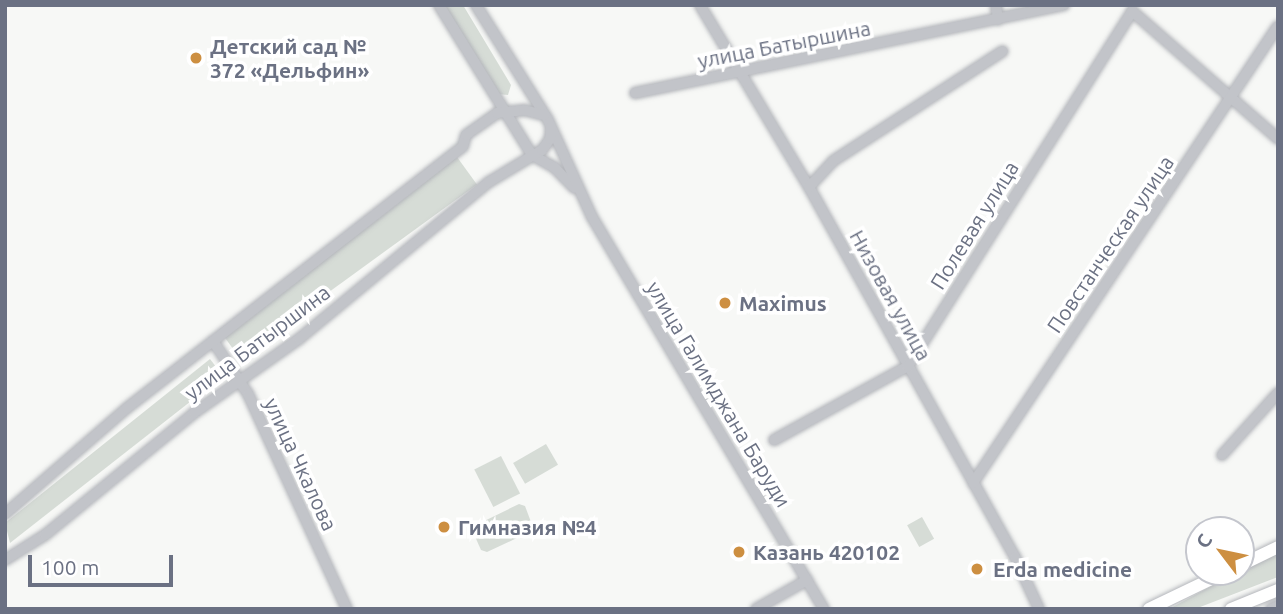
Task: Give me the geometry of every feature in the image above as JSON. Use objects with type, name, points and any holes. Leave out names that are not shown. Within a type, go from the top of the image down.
[{"type":"main road","points":[[1255,558],[1278,547]]},
{"type":"main road","points":[[1149,609],[1197,586]]},
{"type":"main road","points":[[1231,609],[1278,590]]},
{"type":"street","points":[[439,5],[508,111],[532,155],[561,174],[581,198]]},
{"type":"street","points":[[476,5],[551,127],[581,198]]},
{"type":"street","name":"Низовая улица","points":[[700,5],[809,187],[973,483],[1039,609]]},
{"type":"street","points":[[996,5],[998,20]]},
{"type":"street","name":"улица Батыршина","points":[[635,93],[1063,5]]},
{"type":"street","name":"Полевая улица","points":[[774,440],[908,366],[1132,11],[1231,99]]},
{"type":"street","name":"Повстанческая улица","points":[[973,483],[1278,26]]},
{"type":"street","points":[[809,187],[833,161],[1003,51]]},
{"type":"street","points":[[1231,99],[1278,139]]},
{"type":"street","points":[[508,111],[533,111],[545,116]]},
{"type":"street","name":"улица Батыршина","points":[[5,514],[213,341],[463,146],[466,135],[497,113],[508,111]]},
{"type":"street","points":[[532,155],[548,144],[551,127]]},
{"type":"street","name":"улица Батыршина","points":[[5,560],[45,535],[240,381],[299,339],[489,182],[532,155]]},
{"type":"street","name":"улица Галимджана Баруди","points":[[581,198],[824,609]]},
{"type":"street","name":"улица Чкалова","points":[[213,341],[240,381],[347,609]]},
{"type":"street","points":[[1222,455],[1278,393]]},
{"type":"street","points":[[756,609],[807,580]]},
{"type":"shaded area","points":[[444,5],[463,5],[511,85],[508,95],[498,94]]},
{"type":"shaded area","points":[[457,157],[477,185],[239,357],[219,330]]},
{"type":"shaded area","points":[[210,359],[223,376],[10,543],[5,523]]},
{"type":"shaded area","points":[[546,444],[558,465],[525,484],[513,463]]},
{"type":"shaded area","points":[[501,456],[520,493],[493,507],[474,470]]},
{"type":"shaded area","points":[[519,504],[525,506],[534,530],[487,552],[481,550],[473,532],[476,525]]},
{"type":"shaded area","points":[[922,517],[934,539],[919,547],[907,525]]},
{"type":"shaded area","points":[[1278,550],[1278,577],[1255,586],[1255,562]]},
{"type":"shaded area","points":[[1211,586],[1255,586],[1195,609],[1169,609]]},
{"type":"place","name":"Детский сад № 372 «Дельфин»","points":[[196,58]]},
{"type":"place","name":"Maximus","points":[[725,303]]},
{"type":"place","name":"Гимназия №4","points":[[444,527]]},
{"type":"place","name":"Казань 420102","points":[[739,552]]},
{"type":"place","name":"Erda medicine","points":[[977,569]]}]
